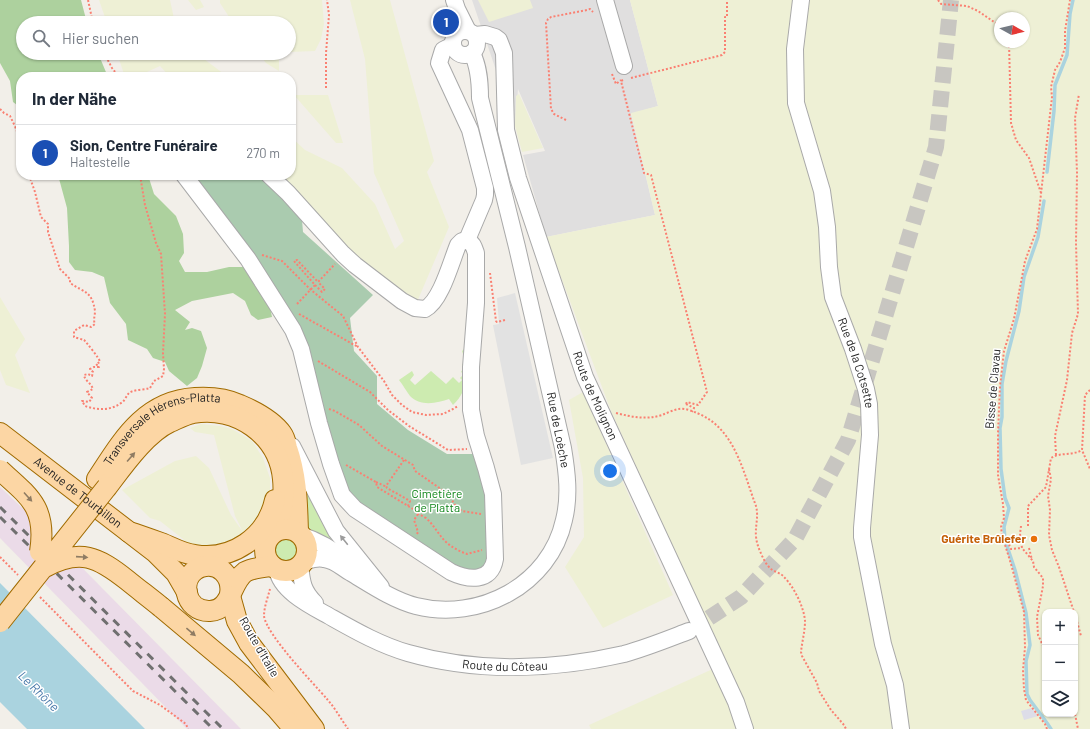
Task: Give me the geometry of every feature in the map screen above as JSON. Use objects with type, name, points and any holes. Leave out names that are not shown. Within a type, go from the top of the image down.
[{"type":"main road","name":"Transversale Hérens-Platta","points":[[102,483],[117,449],[138,424],[161,406],[185,399],[210,397],[228,400],[257,413],[282,434]]},
{"type":"main road","name":"Transversale Hérens-Platta","points":[[0,622],[42,559],[102,483],[131,457],[148,438],[169,422],[192,413],[212,412],[240,418],[258,430],[274,449],[283,478],[283,508],[272,536]]},
{"type":"main road","points":[[129,532],[162,543],[184,553],[203,556],[213,556],[231,552],[251,541],[260,532],[268,520],[276,494],[275,472],[272,461],[258,430]]},
{"type":"main road","name":"Avenue de Tourbillon","points":[[0,433],[155,552],[176,573],[187,592]]},
{"type":"main road","points":[[282,434],[295,477],[299,533],[307,546],[307,556],[302,564],[289,571],[274,568],[250,570],[244,573],[233,589],[227,602],[220,608],[208,611],[200,609],[190,602],[186,586],[191,575],[198,569],[240,557],[286,528],[299,533]]},
{"type":"main road","points":[[0,470],[31,499],[36,507],[40,516],[42,531],[42,559],[58,560],[74,557],[87,557],[97,560],[109,567],[161,607],[241,674],[276,708],[294,729]]},
{"type":"main road","points":[[272,536],[265,547],[265,554],[267,561],[274,568]]},
{"type":"main road","name":"Avenue de Tourbillon","points":[[155,552],[185,562],[210,566]]},
{"type":"main road","name":"Transversale Hérens-Platta","points":[[0,601],[42,559]]},
{"type":"main road","points":[[210,566],[221,570],[227,576],[233,589]]},
{"type":"main road","name":"Route d'Italie","points":[[284,690],[242,619],[236,598],[237,588],[233,589],[235,616],[249,643],[284,690],[314,729]]},
{"type":"main road","name":"Route d'Italie","points":[[200,609],[232,629],[249,643]]},
{"type":"street","points":[[605,0],[619,73]]},
{"type":"street","name":"Rue de la Cotsette","points":[[801,0],[795,49],[796,103],[798,116],[822,191],[827,226],[829,267],[833,297],[866,389],[869,404],[870,435],[862,521],[862,538],[883,644],[897,694],[901,729]]},
{"type":"street","name":"Rue de Loèche","points":[[302,564],[315,559],[324,559],[336,562],[349,572],[407,603],[432,609],[460,609],[488,603],[501,598],[521,586],[545,563],[556,545],[564,521],[567,506],[568,487],[563,448],[515,240],[480,98],[476,62],[466,44],[456,4]]},
{"type":"street","name":"Route de Molignon","points":[[466,44],[485,34],[499,40],[504,54],[506,130],[518,178],[585,377],[736,702],[745,729]]},
{"type":"street","points":[[466,44],[449,59],[442,59],[439,63],[470,130],[485,188],[484,200],[467,240]]},
{"type":"street","points":[[188,180],[240,248],[283,313],[295,335],[303,358],[331,464],[342,495],[355,509],[451,572],[462,576],[475,578],[489,573],[494,567],[495,559],[492,489],[473,422],[471,392],[476,311],[476,253],[474,246],[467,240],[462,241],[458,245],[433,303],[425,309],[414,308],[402,301],[343,254],[288,193],[274,180]]},
{"type":"street","points":[[282,434],[292,446],[336,531],[386,592]]},
{"type":"street","name":"Rue de Loèche","points":[[299,533],[316,540],[339,554],[358,570],[364,580]]},
{"type":"street","name":"Route du Côteau","points":[[302,564],[303,587],[305,592],[326,614]]},
{"type":"street","name":"Route du Côteau","points":[[274,568],[281,582],[306,603],[365,637],[407,653],[448,662],[498,667],[552,665],[624,654],[689,631]]},
{"type":"path","points":[[88,0],[91,16]]},
{"type":"path","points":[[326,88],[326,53],[329,15],[327,0]]},
{"type":"path","points":[[692,412],[694,408],[686,404],[687,402],[698,405],[707,392],[652,175],[644,173],[619,73],[722,55],[725,52],[725,17],[727,17],[727,0]]},
{"type":"path","points":[[938,0],[941,4],[967,6],[978,11],[994,22]]},
{"type":"path","name":"Bisse de Clavau","points":[[1047,729],[1045,724],[1026,700],[1022,670],[1025,647],[1024,612],[1001,527],[1004,518],[998,475],[998,433],[1004,351],[1014,319],[1025,261],[1037,229],[1052,97],[1051,87],[1055,70],[1060,62],[1065,48],[1065,31],[1070,0]]},
{"type":"path","points":[[566,120],[554,114],[551,109],[546,22],[551,18],[587,10],[592,10],[595,15]]},
{"type":"path","points":[[1009,48],[1011,123],[1016,140],[1029,158],[1041,194]]},
{"type":"path","points":[[108,60],[115,72]]},
{"type":"path","points":[[1056,455],[1054,436],[1067,380],[1072,333],[1078,314],[1075,118],[1079,94]]},
{"type":"path","points":[[0,109],[10,116],[16,131]]},
{"type":"path","points":[[31,180],[36,192],[41,217],[48,224],[48,232],[60,269],[70,279],[70,283],[89,295],[93,303],[95,324],[91,327],[84,325],[79,327],[74,331],[74,337],[84,340],[88,348],[99,358],[100,362],[96,364],[99,367],[90,369],[93,372],[92,376],[88,374],[84,375],[85,380],[92,385],[94,389],[87,392],[92,398],[89,402],[82,401],[85,406],[96,410],[106,409],[122,403],[129,394],[134,391],[150,388],[154,381],[163,376],[166,314],[161,254],[156,243],[145,205],[141,180]]},
{"type":"path","points":[[240,248],[282,261],[311,290],[343,316],[358,347],[384,381],[392,395],[412,412],[426,415],[443,414],[453,410],[471,392]]},
{"type":"path","points":[[295,260],[297,260],[318,282],[325,289],[322,292],[294,263],[295,260]]},
{"type":"path","points":[[318,282],[339,260]]},
{"type":"path","points":[[298,304],[315,285]]},
{"type":"path","points":[[283,313],[291,309],[358,347]]},
{"type":"path","points":[[303,358],[309,356],[370,392],[388,410],[408,426],[448,450],[481,448]]},
{"type":"path","points":[[1090,390],[1085,395],[1082,450],[1090,469]]},
{"type":"path","points":[[316,411],[328,408],[359,425],[382,446],[413,465],[415,471],[448,494],[457,508],[474,514],[494,516]]},
{"type":"path","points":[[600,409],[638,418],[654,417],[680,408],[707,419],[726,437],[738,455],[757,511],[755,534],[756,542],[771,569],[784,577],[792,587],[798,599],[804,621],[801,652],[802,656],[817,683],[819,691],[831,710],[846,729]]},
{"type":"path","points":[[1028,526],[1028,506],[1046,488],[1051,458],[1056,455],[1077,453],[1082,450]]},
{"type":"path","points":[[387,487],[404,460]]},
{"type":"path","points":[[331,464],[338,462],[346,465],[387,487],[410,500],[408,506]]},
{"type":"path","points":[[1049,469],[1051,480],[1048,496],[1050,510],[1049,535],[1052,550],[1074,609]]},
{"type":"path","points":[[376,482],[377,487],[426,518],[444,540],[460,551],[467,554],[487,547],[494,547]]},
{"type":"path","points":[[418,514],[414,520],[418,532]]},
{"type":"path","points":[[1021,526],[1020,534],[1022,548],[1032,561]]},
{"type":"path","points":[[1005,541],[1011,550],[1022,548]]},
{"type":"path","points":[[1029,548],[1034,567],[1043,578],[1043,586],[1037,617],[1038,635],[1043,645]]},
{"type":"path","points":[[0,556],[22,579]]},
{"type":"path","points":[[274,568],[273,580],[265,609],[264,616],[266,624],[289,656],[328,701],[348,729]]},
{"type":"path","points":[[39,596],[133,691],[160,705],[186,724],[188,729]]},
{"type":"path","points":[[1078,624],[1081,636]]},
{"type":"path","points":[[1075,717],[1078,729]]},
{"type":"shaded area","points":[[472,0],[630,0],[658,106],[631,114],[655,215],[546,237],[523,155],[545,151],[518,89],[515,126]]},
{"type":"shaded area","points":[[515,293],[553,458],[521,465],[493,325],[499,324],[497,298]]},
{"type":"shaded area","points":[[0,487],[35,520],[241,729],[187,729],[0,538]]},
{"type":"shaded area","points":[[1032,708],[1038,716],[1024,720],[1021,711]]},
{"type":"green space","points":[[0,0],[81,0],[85,16],[16,16],[16,60],[101,60],[106,72],[16,72],[16,104],[13,102],[10,81],[0,63]]},
{"type":"green space","points":[[99,0],[170,0],[173,16],[105,16]]},
{"type":"green space","points":[[188,0],[200,0],[204,7],[196,10]]},
{"type":"green space","points":[[220,0],[322,0],[324,24],[321,39],[315,51],[296,52],[296,16],[228,16],[220,3]]},
{"type":"green space","points":[[350,0],[390,0],[434,161],[427,172],[449,227],[417,302],[344,252],[280,180],[296,180],[296,142],[305,150],[342,168],[375,204],[395,249],[404,241],[374,173],[365,59]]},
{"type":"green space","points":[[478,0],[530,0],[533,8],[489,22]]},
{"type":"green space","points":[[630,0],[1090,0],[1090,729],[591,729],[589,725],[726,663],[611,411],[546,237],[655,215],[631,113],[658,106]]},
{"type":"green space","points":[[119,60],[205,60],[221,72],[165,72],[160,66],[147,72],[123,72]]},
{"type":"green space","points":[[264,60],[279,60],[279,71]]},
{"type":"green space","points":[[519,94],[543,148],[522,152],[515,126],[516,96]]},
{"type":"green space","points":[[296,95],[328,95],[343,143],[336,143],[296,97]]},
{"type":"green space","points":[[59,180],[150,180],[154,194],[176,216],[183,234],[184,253],[179,261],[185,272],[207,272],[229,267],[251,267],[269,302],[272,317],[258,320],[251,315],[245,301],[233,293],[192,301],[175,310],[190,322],[185,330],[192,328],[201,331],[207,348],[197,378],[187,386],[169,371],[165,362],[153,358],[147,349],[128,340],[126,324],[110,303],[104,277],[92,272],[75,270],[69,262],[67,208]]},
{"type":"green space","name":"Cimetière de Platta","points":[[192,180],[266,180],[302,220],[303,232],[373,295],[350,318],[354,351],[377,376],[377,404],[408,430],[447,454],[476,454],[489,497],[491,553],[484,571],[461,573],[355,505],[332,461],[304,351]]},
{"type":"green space","points":[[0,297],[25,339],[15,355],[30,393],[6,385],[0,370]]},
{"type":"green space","points":[[465,348],[468,349],[465,386],[462,393],[453,405],[449,399],[434,403],[419,402],[410,396],[399,380],[412,371],[414,375],[410,380],[415,385],[431,371],[446,384],[453,377],[459,383],[462,380],[460,378],[464,374],[461,372],[464,367],[462,365],[465,356],[462,351]]},
{"type":"green space","points":[[583,392],[673,595],[603,628],[565,567],[584,537],[583,478],[569,400]]},
{"type":"green space","points":[[201,424],[232,429],[252,441],[263,458],[270,478],[270,495],[254,529],[224,546],[198,547],[188,543],[160,521],[150,518],[122,490],[175,461],[196,456],[209,468],[231,515],[243,532],[235,516],[214,435],[195,432],[190,428]]},
{"type":"green space","points":[[303,481],[335,541],[333,544],[310,530],[307,526]]},
{"type":"green space","points":[[283,535],[291,536],[298,542],[298,549],[290,565],[279,562],[273,554],[275,544]]},
{"type":"water","name":"Le Rhône","points":[[0,583],[145,729],[27,729],[0,702]]},
{"type":"waterway","points":[[1047,172],[1054,111],[1055,85],[1067,55],[1070,14],[1073,0]]},
{"type":"waterway","points":[[1044,201],[1038,237],[1024,277],[1019,311],[1006,361],[1002,384],[1002,417],[1000,428],[1001,469],[1005,498],[1009,508],[1004,527],[1005,540],[1015,570],[1026,613],[1030,645],[1026,661],[1027,694],[1051,729]]},
{"type":"tunnel","points":[[689,631],[741,597],[795,539],[848,440],[936,147],[951,0]]},
{"type":"railway","points":[[0,507],[223,729]]},
{"type":"railway","points":[[0,517],[213,729]]},
{"type":"place","name":"Sion, Centre Funéraire","points":[[446,22]]},
{"type":"place","name":"Guérite Brûlefer","points":[[1034,539]]}]
